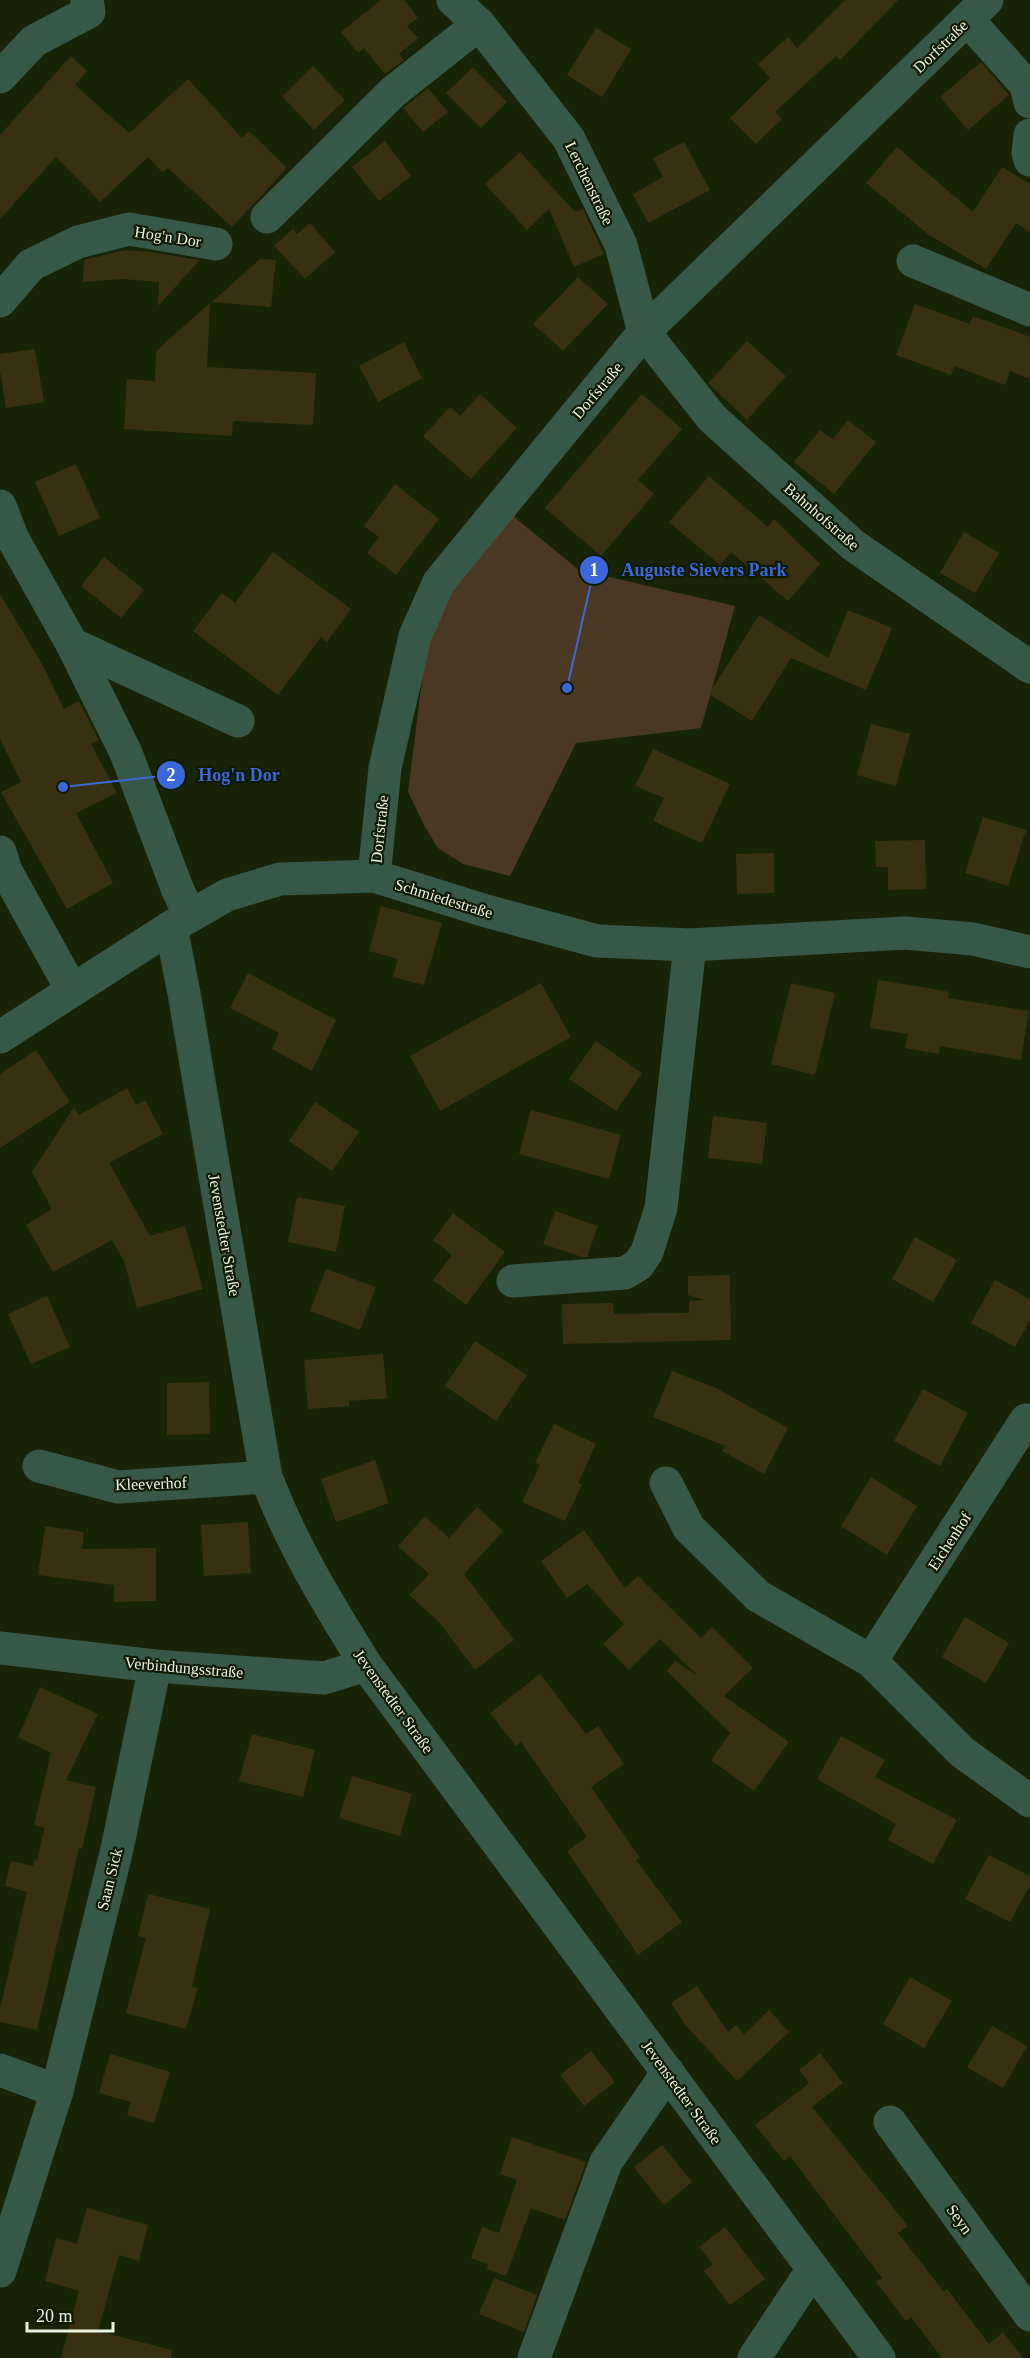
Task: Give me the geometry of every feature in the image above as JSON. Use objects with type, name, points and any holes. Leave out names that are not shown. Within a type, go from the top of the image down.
[{"type":"street","points":[[0,77],[34,41],[89,12],[87,0]]},
{"type":"street","name":"Lerchenstraße","points":[[453,0],[479,24],[569,139],[621,245],[644,332]]},
{"type":"street","points":[[977,10],[1004,58],[1026,85],[1030,102]]},
{"type":"street","name":"Dorfstraße","points":[[374,876],[385,768],[415,636],[439,582],[644,332],[977,10]]},
{"type":"street","points":[[267,217],[393,92],[479,24]]},
{"type":"street","points":[[1030,135],[1028,153],[1030,160]]},
{"type":"street","name":"Hog'n Dor","points":[[0,301],[31,265],[78,242],[129,229],[216,244]]},
{"type":"street","points":[[913,261],[1030,310]]},
{"type":"street","name":"Bahnhofstraße","points":[[644,332],[712,418],[853,545],[1030,667]]},
{"type":"street","points":[[0,506],[6,538],[72,644],[126,753],[177,888],[181,922],[0,1037]]},
{"type":"street","points":[[72,644],[238,721]]},
{"type":"street","points":[[0,852],[6,871],[72,990]]},
{"type":"street","name":"Schmiedestraße","points":[[181,922],[227,896],[280,879],[374,876],[486,911],[597,941],[690,945],[905,933],[974,939],[1030,952]]},
{"type":"street","name":"Jevenstedter Straße","points":[[181,922],[184,993],[266,1477],[282,1520],[312,1577],[366,1665],[879,2358]]},
{"type":"street","points":[[513,1281],[625,1273],[638,1265],[647,1252],[661,1208],[690,945]]},
{"type":"street","name":"Eichenhof","points":[[872,1661],[1026,1420]]},
{"type":"street","name":"Kleeverhof","points":[[39,1466],[118,1487],[266,1477]]},
{"type":"street","points":[[666,1483],[689,1528],[758,1596],[872,1661],[962,1752],[1030,1801]]},
{"type":"street","name":"Verbindungsstraße","points":[[0,1648],[155,1666],[324,1678],[366,1665]]},
{"type":"street","name":"Saan Sick","points":[[0,2271],[57,2091],[117,1849],[155,1666]]},
{"type":"street","points":[[0,2070],[57,2091]]},
{"type":"street","points":[[534,2358],[606,2163],[668,2072]]},
{"type":"street","name":"Seyn","points":[[890,2122],[1030,2315]]},
{"type":"street","points":[[754,2358],[813,2270]]},
{"type":"shaded area","points":[[513,516],[579,570],[735,606],[701,728],[576,743],[510,876],[463,864],[438,848],[408,792],[426,648],[453,588]]},
{"type":"building","points":[[381,0],[404,0],[418,18],[407,26],[418,38],[399,54],[404,60],[385,74],[364,48],[358,53],[341,32]]},
{"type":"building","points":[[845,0],[898,0],[840,60],[836,56],[775,112],[782,119],[756,144],[730,118],[770,78],[758,64],[788,37],[797,48]]},
{"type":"building","points":[[596,28],[631,49],[602,97],[567,75]]},
{"type":"building","points":[[71,56],[87,71],[75,85],[129,133],[188,79],[242,138],[249,131],[287,168],[232,227],[168,168],[162,172],[148,157],[100,202],[56,157],[0,219],[0,135]]},
{"type":"building","points":[[981,62],[1009,95],[968,130],[940,97]]},
{"type":"building","points":[[313,66],[345,100],[314,130],[282,96]]},
{"type":"building","points":[[473,67],[507,102],[481,128],[446,93]]},
{"type":"building","points":[[428,88],[448,112],[423,132],[403,108]]},
{"type":"building","points":[[385,141],[411,176],[379,201],[352,167]]},
{"type":"building","points":[[684,142],[710,190],[648,223],[633,194],[663,177],[653,158]]},
{"type":"building","points":[[897,147],[973,212],[1002,167],[1030,184],[1030,232],[1016,223],[986,269],[929,235],[866,183]]},
{"type":"building","points":[[520,152],[575,212],[583,209],[604,254],[574,267],[549,209],[527,230],[485,184]]},
{"type":"building","points":[[310,223],[335,252],[305,279],[274,246],[293,229],[297,234]]},
{"type":"building","points":[[125,250],[200,260],[158,306],[159,282],[122,279],[83,282],[84,260]]},
{"type":"building","points":[[260,259],[276,260],[271,307],[212,302]]},
{"type":"building","points":[[578,277],[608,304],[563,351],[533,324]]},
{"type":"building","points":[[210,303],[207,367],[316,373],[313,425],[233,421],[232,436],[124,429],[127,379],[155,381],[156,351]]},
{"type":"building","points":[[915,304],[970,324],[973,316],[1030,337],[1030,379],[1010,371],[1005,385],[954,366],[951,375],[896,355]]},
{"type":"building","points":[[747,341],[786,376],[747,420],[708,383]]},
{"type":"building","points":[[404,342],[422,378],[378,402],[359,366]]},
{"type":"building","points":[[35,349],[44,402],[6,408],[0,371],[0,354]]},
{"type":"building","points":[[480,394],[517,428],[471,479],[423,436],[450,407],[460,416]]},
{"type":"building","points":[[642,394],[682,429],[638,480],[654,494],[601,556],[545,508]]},
{"type":"building","points":[[848,420],[876,442],[834,494],[794,462],[820,430],[833,439]]},
{"type":"building","points":[[76,464],[100,518],[59,536],[35,482]]},
{"type":"building","points":[[709,476],[768,527],[774,519],[820,564],[788,601],[731,552],[720,565],[669,522]]},
{"type":"building","points":[[395,484],[439,519],[396,575],[367,553],[379,537],[364,526]]},
{"type":"building","points":[[964,532],[999,553],[975,593],[940,573]]},
{"type":"building","points":[[273,552],[351,609],[327,642],[321,637],[278,695],[193,631],[222,593],[235,603]]},
{"type":"building","points":[[104,557],[144,590],[121,618],[81,586]]},
{"type":"building","points":[[0,594],[41,662],[64,709],[79,701],[99,740],[91,744],[117,793],[76,813],[113,883],[67,909],[1,792],[21,782],[0,739]]},
{"type":"building","points":[[848,610],[892,628],[866,690],[791,658],[752,721],[709,694],[759,615],[828,658]]},
{"type":"building","points":[[871,724],[910,734],[896,786],[857,775]]},
{"type":"building","points":[[653,749],[730,784],[702,843],[653,821],[664,798],[635,786]]},
{"type":"building","points":[[983,817],[1026,830],[1008,886],[965,873]]},
{"type":"building","points":[[925,840],[926,889],[888,890],[888,867],[876,867],[875,841]]},
{"type":"building","points":[[774,853],[774,893],[737,894],[736,854]]},
{"type":"building","points":[[381,906],[442,923],[424,985],[393,977],[398,959],[369,951]]},
{"type":"building","points":[[248,973],[336,1020],[312,1071],[272,1049],[279,1033],[230,1008]]},
{"type":"building","points":[[878,980],[949,992],[948,998],[1029,1011],[1021,1060],[940,1046],[939,1054],[905,1048],[908,1034],[870,1028]]},
{"type":"building","points":[[541,983],[571,1037],[440,1111],[410,1056]]},
{"type":"building","points":[[791,983],[835,993],[815,1075],[771,1064]]},
{"type":"building","points":[[596,1041],[642,1073],[616,1111],[569,1079]]},
{"type":"building","points":[[36,1050],[70,1102],[0,1148],[0,1074]]},
{"type":"building","points":[[127,1088],[136,1105],[145,1100],[163,1134],[109,1163],[150,1236],[185,1226],[203,1289],[137,1308],[124,1261],[112,1240],[53,1272],[26,1225],[52,1209],[32,1172],[74,1107],[79,1115]]},
{"type":"building","points":[[315,1102],[359,1132],[332,1171],[289,1141]]},
{"type":"building","points":[[531,1110],[621,1135],[609,1179],[519,1154]]},
{"type":"building","points":[[713,1116],[767,1123],[762,1164],[708,1158]]},
{"type":"building","points":[[297,1197],[345,1206],[336,1252],[288,1242]]},
{"type":"building","points":[[555,1211],[598,1226],[587,1257],[543,1244]]},
{"type":"building","points":[[453,1213],[505,1252],[466,1305],[433,1280],[452,1255],[433,1240]]},
{"type":"building","points":[[915,1237],[957,1260],[933,1302],[892,1279]]},
{"type":"building","points":[[326,1269],[376,1287],[360,1330],[310,1311]]},
{"type":"building","points":[[730,1275],[731,1340],[563,1344],[562,1304],[613,1303],[614,1314],[689,1313],[689,1301],[704,1300],[688,1295],[688,1276]]},
{"type":"building","points":[[995,1280],[1030,1299],[1030,1320],[1015,1347],[971,1323]]},
{"type":"building","points":[[47,1296],[70,1347],[31,1364],[8,1314]]},
{"type":"building","points":[[475,1341],[527,1375],[496,1421],[445,1386]]},
{"type":"building","points":[[383,1354],[387,1398],[349,1401],[349,1406],[308,1409],[304,1360]]},
{"type":"building","points":[[672,1371],[716,1388],[788,1428],[764,1474],[722,1451],[725,1446],[653,1417]]},
{"type":"building","points":[[209,1382],[210,1434],[167,1435],[167,1383]]},
{"type":"building","points":[[923,1389],[968,1413],[940,1466],[894,1441]]},
{"type":"building","points":[[554,1424],[596,1444],[578,1483],[582,1484],[565,1521],[522,1502],[540,1465],[535,1463]]},
{"type":"building","points":[[375,1460],[389,1503],[336,1522],[321,1479]]},
{"type":"building","points":[[871,1477],[917,1506],[887,1555],[841,1526]]},
{"type":"building","points":[[477,1507],[503,1531],[464,1574],[514,1640],[475,1670],[439,1622],[409,1595],[429,1574],[398,1546],[425,1516],[449,1538]]},
{"type":"building","points":[[248,1522],[251,1573],[204,1576],[201,1525]]},
{"type":"building","points":[[45,1526],[84,1532],[82,1549],[156,1548],[156,1601],[114,1602],[114,1585],[38,1575]]},
{"type":"building","points":[[584,1530],[625,1588],[638,1576],[701,1638],[712,1627],[753,1668],[724,1696],[789,1742],[754,1791],[711,1760],[730,1733],[667,1671],[675,1661],[698,1676],[660,1639],[629,1670],[603,1644],[624,1624],[587,1584],[567,1598],[541,1561]]},
{"type":"building","points":[[965,1617],[1009,1643],[986,1683],[942,1657]]},
{"type":"building","points":[[540,1674],[586,1734],[598,1726],[624,1764],[591,1787],[640,1858],[636,1860],[682,1922],[638,1955],[567,1851],[587,1837],[521,1742],[516,1746],[490,1713]]},
{"type":"building","points":[[40,1687],[98,1714],[66,1780],[96,1787],[82,1849],[79,1848],[37,2030],[0,2022],[0,2009],[27,1892],[5,1886],[11,1861],[33,1866],[35,1859],[37,1860],[45,1826],[44,1828],[34,1825],[51,1753],[18,1737]]},
{"type":"building","points":[[252,1734],[315,1750],[303,1797],[239,1781]]},
{"type":"building","points":[[841,1736],[885,1760],[875,1777],[957,1820],[933,1864],[888,1840],[896,1824],[817,1779]]},
{"type":"building","points":[[352,1776],[412,1794],[400,1836],[339,1818]]},
{"type":"building","points":[[989,1855],[1030,1876],[1030,1885],[1010,1922],[965,1899]]},
{"type":"building","points":[[148,1894],[210,1909],[192,1987],[198,1988],[186,2029],[126,2013],[146,1938],[138,1936]]},
{"type":"building","points":[[910,1977],[952,2001],[924,2048],[883,2024]]},
{"type":"building","points":[[697,1986],[728,2032],[736,2025],[744,2034],[769,2010],[789,2032],[737,2081],[686,2026],[671,2003]]},
{"type":"building","points":[[992,2026],[1027,2046],[1003,2088],[967,2067]]},
{"type":"building","points":[[591,2051],[615,2082],[584,2106],[560,2075]]},
{"type":"building","points":[[820,2053],[843,2083],[812,2107],[908,2226],[898,2233],[944,2292],[947,2289],[989,2344],[1003,2332],[1023,2358],[942,2358],[911,2317],[906,2321],[876,2282],[882,2278],[790,2156],[784,2161],[755,2125],[809,2083],[799,2070]]},
{"type":"building","points":[[110,2054],[170,2072],[154,2123],[127,2115],[131,2102],[99,2093]]},
{"type":"building","points":[[512,2137],[586,2162],[565,2220],[531,2208],[506,2276],[487,2269],[488,2264],[471,2258],[482,2227],[499,2233],[517,2180],[500,2174]]},
{"type":"building","points":[[662,2145],[692,2182],[664,2205],[634,2167]]},
{"type":"building","points":[[87,2208],[148,2225],[139,2261],[119,2255],[98,2331],[172,2350],[171,2358],[61,2358],[79,2291],[45,2281],[56,2238],[77,2244]]},
{"type":"building","points":[[725,2227],[765,2279],[730,2305],[704,2271],[713,2264],[699,2247]]},
{"type":"building","points":[[494,2278],[537,2295],[524,2332],[479,2314]]},
{"type":"place","name":"Auguste Sievers Park","points":[[567,688]]},
{"type":"place","name":"Hog'n Dor","points":[[63,787]]}]
